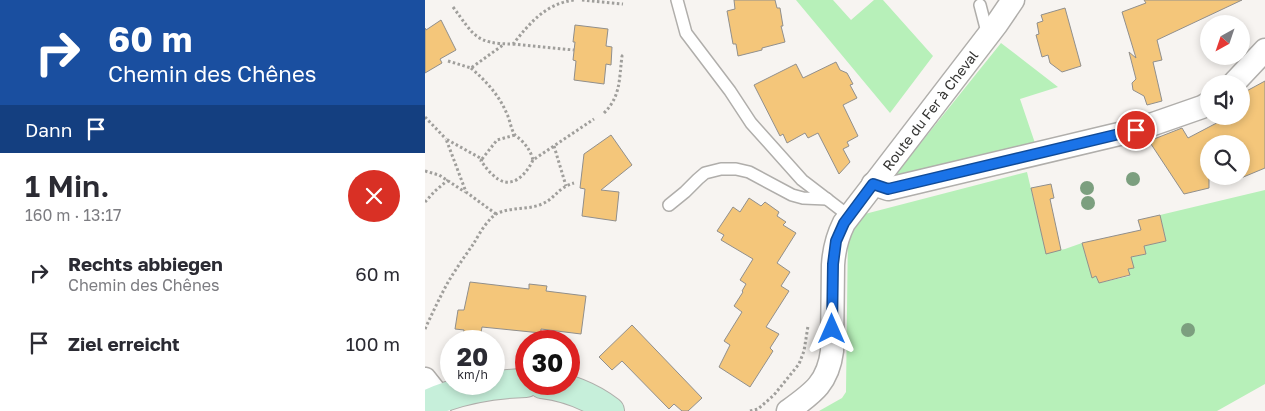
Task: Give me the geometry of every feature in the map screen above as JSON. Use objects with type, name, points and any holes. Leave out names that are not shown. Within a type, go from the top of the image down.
[{"type":"street","name":"Route du Fer à Cheval","points":[[788,411],[819,385],[831,362],[833,264],[836,241],[840,231],[849,216],[988,36],[1013,0]]},
{"type":"street","points":[[1241,75],[1265,50]]},
{"type":"street","points":[[873,184],[888,189],[1136,130],[1200,108]]},
{"type":"street","points":[[432,398],[481,387],[515,384]]},
{"type":"street","points":[[580,394],[610,411]]},
{"type":"lane","points":[[677,0],[686,32],[751,122],[802,180],[849,216]]},
{"type":"lane","points":[[979,5],[988,36]]},
{"type":"lane","points":[[669,205],[705,173],[721,169],[736,169],[749,172],[793,195],[803,198],[827,199]]},
{"type":"path","points":[[513,44],[543,12],[559,4],[574,0]]},
{"type":"path","points":[[582,0],[623,4]]},
{"type":"path","points":[[453,8],[477,37],[490,43],[574,50]]},
{"type":"path","points":[[471,68],[503,44]]},
{"type":"path","points":[[604,112],[613,103],[617,95],[622,56],[619,55]]},
{"type":"path","points":[[448,60],[471,68],[495,92],[507,113],[515,135],[528,148],[533,160]]},
{"type":"path","points":[[425,118],[446,139],[482,159],[481,161],[492,175],[499,180],[509,182],[515,181],[525,173],[533,160],[594,119]]},
{"type":"path","points":[[482,159],[497,140],[515,135]]},
{"type":"path","points":[[446,139],[466,192]]},
{"type":"path","points":[[555,146],[566,186]]},
{"type":"path","points":[[425,170],[448,180],[496,214]]},
{"type":"path","points":[[425,202],[448,180]]},
{"type":"path","points":[[425,329],[448,282],[484,227],[496,214],[531,208],[542,204],[559,190],[574,184]]},
{"type":"path","points":[[750,411],[759,409],[774,395],[799,364],[804,351],[808,326]]},
{"type":"green space","points":[[796,0],[833,0],[851,20],[874,0],[883,0],[933,56],[890,113]]},
{"type":"green space","points":[[1001,43],[1058,87],[1020,99],[1036,146],[895,175]]},
{"type":"green space","points":[[1027,172],[1046,253],[1082,243],[1092,277],[1096,276],[1099,283],[1130,276],[1128,269],[1133,267],[1131,257],[1146,254],[1144,246],[1166,241],[1160,215],[1265,190],[1265,384],[1217,411],[819,411],[842,398],[846,392],[848,229],[861,215]]},
{"type":"building","points":[[734,0],[775,0],[777,8],[780,8],[783,26],[781,26],[785,42],[738,56],[736,44],[733,44],[727,11],[735,9]]},
{"type":"building","points":[[1144,0],[1242,0],[1210,15],[1200,15],[1200,20],[1157,40],[1162,60],[1153,62],[1162,101],[1147,105],[1144,96],[1133,90],[1132,83],[1136,79],[1129,52],[1136,58],[1122,12],[1146,3]]},
{"type":"building","points":[[1065,8],[1081,66],[1062,72],[1050,63],[1048,55],[1042,57],[1036,35],[1039,34],[1037,23],[1043,21],[1041,15]]},
{"type":"building","points":[[441,20],[456,50],[440,59],[442,63],[425,73],[425,28],[426,30]]},
{"type":"building","points":[[575,25],[608,29],[606,46],[612,47],[611,65],[606,64],[604,84],[574,80],[576,61],[573,60],[575,42],[573,42]]},
{"type":"building","points":[[836,62],[840,70],[847,73],[853,84],[850,85],[857,98],[843,105],[858,136],[847,142],[849,146],[843,149],[850,162],[839,174],[818,133],[808,138],[805,133],[787,143],[783,134],[780,136],[754,85],[796,64],[803,78]]},
{"type":"building","points":[[1265,81],[1265,168],[1250,174],[1250,135],[1200,135],[1200,185],[1209,185],[1209,188],[1184,194],[1149,141],[1182,128],[1188,138],[1213,125],[1250,125],[1250,89]]},
{"type":"building","points":[[611,135],[632,165],[601,190],[619,192],[616,221],[582,216],[585,189],[580,188],[584,154]]},
{"type":"building","points":[[1051,184],[1054,198],[1050,199],[1061,250],[1046,254],[1031,188]]},
{"type":"building","points":[[749,198],[761,206],[765,202],[779,212],[777,216],[786,222],[783,225],[796,233],[777,263],[790,272],[781,286],[789,291],[766,327],[779,334],[770,348],[773,351],[750,387],[719,367],[730,345],[724,341],[742,312],[734,306],[746,284],[740,280],[753,259],[721,240],[724,235],[717,231],[733,207],[740,212]]},
{"type":"building","points":[[1160,215],[1166,241],[1144,246],[1146,254],[1131,257],[1134,268],[1128,269],[1130,275],[1099,283],[1096,276],[1092,278],[1082,243],[1141,230],[1138,220]]},
{"type":"building","points":[[470,282],[529,289],[529,284],[547,286],[546,291],[586,296],[581,334],[580,330],[515,330],[482,327],[481,330],[455,329],[458,310],[464,310]]},
{"type":"building","points":[[632,325],[702,398],[688,411],[682,411],[674,404],[669,409],[622,361],[612,370],[599,357]]},
{"type":"route","points":[[832,329],[833,264],[836,241],[844,223],[873,184],[888,189],[1136,130]]}]
